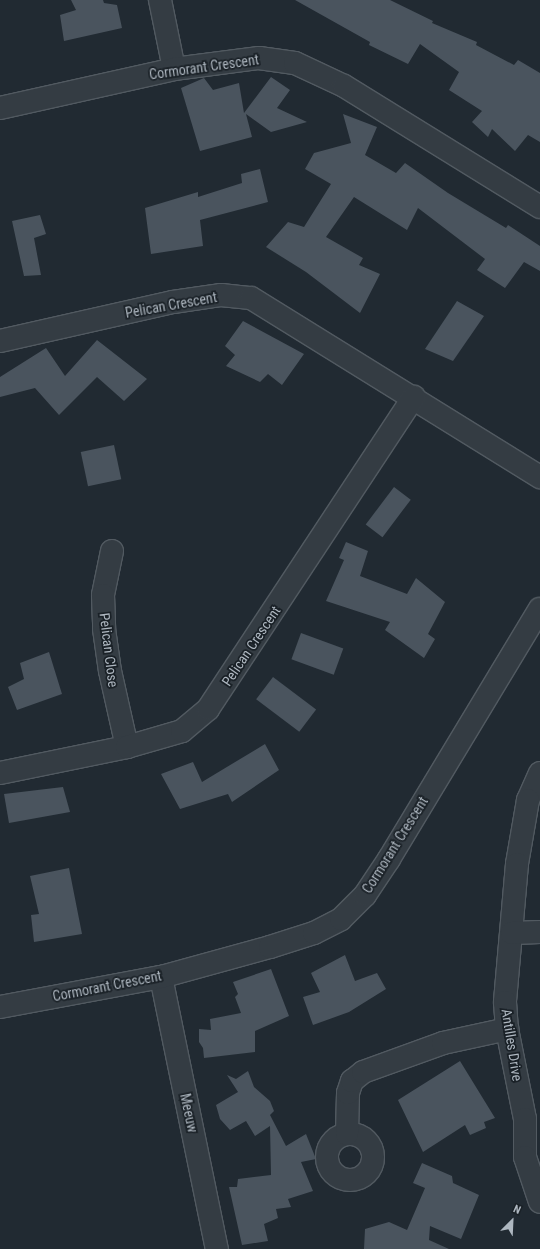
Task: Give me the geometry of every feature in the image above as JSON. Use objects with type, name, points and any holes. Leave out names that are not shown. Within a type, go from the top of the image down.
[{"type":"street","points":[[160,0],[174,69]]},
{"type":"street","name":"Cormorant Crescent","points":[[0,108],[174,69],[259,58],[296,63],[344,86],[540,207]]},
{"type":"street","name":"Pelican Crescent","points":[[0,341],[173,302],[221,295],[251,298],[414,397],[540,477]]},
{"type":"street","name":"Pelican Crescent","points":[[0,773],[127,747],[182,731],[208,709],[414,397]]},
{"type":"street","name":"Pelican Close","points":[[112,551],[103,595],[104,629],[110,671],[127,747]]},
{"type":"street","name":"Cormorant Crescent","points":[[0,1007],[161,976],[270,947],[314,933],[341,919],[365,895],[385,865],[540,609]]},
{"type":"street","name":"Antilles Drive","points":[[540,773],[528,800],[517,864],[505,1002],[507,1029],[525,1119],[526,1157],[540,1202]]},
{"type":"street","points":[[512,933],[540,932]]},
{"type":"street","name":"Meeuw","points":[[161,976],[217,1249]]},
{"type":"street","points":[[347,1134],[348,1093],[352,1081],[363,1072],[443,1043],[507,1029]]},
{"type":"building","points":[[71,0],[103,0],[104,3],[117,5],[122,28],[64,41],[60,15],[76,10]]},
{"type":"building","points":[[295,0],[390,0],[433,21],[432,23],[477,42],[476,45],[514,65],[518,60],[540,73],[540,142],[528,135],[515,151],[492,129],[488,137],[472,122],[482,111],[449,90],[459,72],[420,44],[408,64],[369,45],[370,42]]},
{"type":"building","points":[[271,77],[290,90],[277,108],[307,122],[271,132],[246,114],[252,137],[200,151],[181,88],[204,78],[213,90],[239,83],[244,113]]},
{"type":"building","points":[[343,114],[377,127],[365,155],[396,173],[405,163],[448,193],[506,228],[508,225],[540,246],[540,271],[524,262],[505,288],[477,270],[485,259],[418,208],[407,230],[354,197],[326,237],[363,258],[359,265],[380,274],[360,313],[306,272],[266,247],[288,222],[304,227],[331,184],[305,169],[314,153],[351,143]]},
{"type":"building","points":[[260,169],[268,202],[200,220],[203,246],[151,254],[145,208],[198,192],[198,197],[242,183],[241,174]]},
{"type":"building","points":[[40,215],[46,234],[34,238],[41,275],[24,276],[12,221]]},
{"type":"building","points":[[457,301],[484,316],[453,361],[425,349]]},
{"type":"building","points":[[243,321],[304,354],[282,385],[268,374],[260,382],[226,366],[235,355],[225,346]]},
{"type":"building","points":[[97,340],[147,379],[124,401],[97,377],[59,415],[35,388],[0,397],[0,377],[46,348],[65,376]]},
{"type":"building","points":[[114,445],[121,479],[88,486],[81,452]]},
{"type":"building","points":[[394,487],[411,500],[382,537],[366,525]]},
{"type":"building","points":[[346,542],[368,551],[360,576],[407,594],[416,578],[445,602],[428,634],[435,639],[424,658],[385,630],[390,622],[326,601],[344,560],[339,558]]},
{"type":"building","points":[[301,633],[343,648],[334,675],[291,659]]},
{"type":"building","points":[[49,652],[62,694],[17,710],[8,687],[24,679],[20,663]]},
{"type":"building","points":[[273,677],[316,709],[299,732],[256,699]]},
{"type":"building","points":[[265,744],[279,770],[232,802],[228,794],[180,809],[161,774],[193,762],[202,782]]},
{"type":"building","points":[[63,787],[70,812],[9,823],[4,794]]},
{"type":"building","points":[[69,868],[82,934],[34,942],[31,915],[39,914],[30,876]]},
{"type":"building","points":[[345,955],[355,981],[377,973],[386,989],[349,1012],[313,1025],[303,997],[320,992],[311,973]]},
{"type":"building","points":[[271,969],[289,1016],[255,1031],[255,1052],[204,1058],[203,1048],[199,1042],[199,1029],[211,1030],[210,1019],[241,1013],[235,997],[238,994],[233,982]]},
{"type":"building","points":[[460,1061],[495,1118],[484,1122],[486,1128],[470,1135],[465,1125],[423,1152],[398,1100]]},
{"type":"building","points":[[248,1071],[254,1087],[270,1101],[274,1111],[270,1115],[286,1146],[306,1134],[316,1159],[301,1162],[313,1191],[288,1199],[291,1207],[276,1209],[278,1218],[264,1224],[268,1241],[242,1245],[229,1187],[237,1187],[238,1179],[271,1175],[270,1126],[255,1136],[246,1121],[230,1130],[220,1119],[216,1105],[238,1092],[227,1075],[236,1079]]},
{"type":"building","points":[[422,1163],[452,1176],[453,1183],[479,1195],[461,1239],[430,1226],[429,1240],[449,1249],[364,1249],[365,1229],[389,1222],[407,1230],[425,1188],[413,1183]]}]
